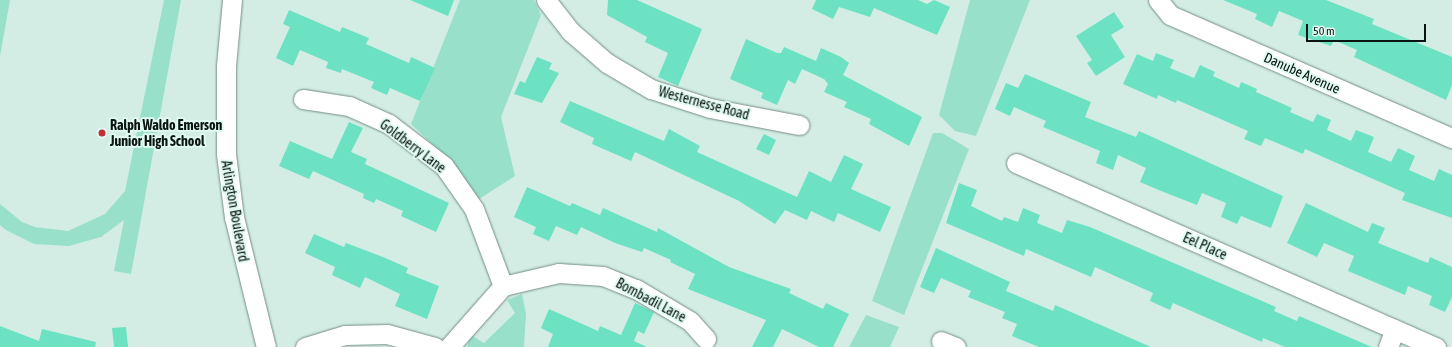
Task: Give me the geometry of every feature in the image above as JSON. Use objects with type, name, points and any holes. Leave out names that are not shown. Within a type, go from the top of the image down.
[{"type":"street","name":"Arlington Boulevard","points":[[232,0],[226,66],[226,154],[234,217],[266,347]]},
{"type":"street","name":"Westernesse Road","points":[[546,0],[570,31],[607,63],[651,89],[710,108],[799,125]]},
{"type":"street","name":"Danube Avenue","points":[[1158,0],[1170,15],[1452,138]]},
{"type":"street","name":"Goldberry Lane","points":[[303,99],[349,106],[389,124],[444,166],[474,209],[503,286]]},
{"type":"street","name":"Eel Place","points":[[1016,163],[1436,347]]},
{"type":"street","name":"Bombadil Lane","points":[[503,286],[559,273],[603,276],[636,289],[690,321],[706,339]]},
{"type":"street","points":[[449,347],[503,286]]},
{"type":"street","points":[[1388,347],[1395,329]]},
{"type":"street","points":[[305,347],[345,335],[387,334],[435,347]]},
{"type":"green space","points":[[0,0],[10,0],[0,56]]},
{"type":"green space","points":[[164,0],[181,0],[131,274],[114,271],[124,220],[101,237],[69,246],[34,244],[6,230],[0,225],[0,204],[22,222],[35,227],[68,231],[105,214],[125,191]]},
{"type":"green space","points":[[460,0],[534,0],[541,15],[501,117],[515,176],[476,201],[446,157],[411,124]]},
{"type":"green space","points":[[970,0],[1030,0],[976,136],[955,131],[939,115]]},
{"type":"green space","points":[[933,133],[942,133],[969,149],[904,315],[872,301]]},
{"type":"green space","points":[[522,294],[526,314],[524,347],[467,347],[471,335],[484,343],[515,313],[507,300]]},
{"type":"green space","points":[[866,315],[899,327],[890,347],[849,347]]},
{"type":"building","points":[[410,0],[454,0],[448,16]]},
{"type":"building","points":[[608,0],[637,0],[702,29],[678,86],[658,77],[668,53],[645,42],[647,37],[607,15]]},
{"type":"building","points":[[816,0],[918,0],[927,4],[934,0],[950,7],[937,35],[874,8],[870,17],[839,7],[833,19],[812,9]]},
{"type":"building","points":[[1223,0],[1326,0],[1374,19],[1372,24],[1452,57],[1452,85],[1446,100],[1354,57],[1357,50],[1334,40],[1331,46],[1298,35],[1303,21],[1279,11],[1272,27],[1255,19],[1257,14]]},
{"type":"building","points":[[289,10],[340,32],[342,27],[369,38],[366,44],[409,63],[411,57],[435,68],[420,101],[390,88],[387,95],[371,88],[374,82],[342,69],[341,73],[326,68],[328,62],[300,50],[293,66],[276,58],[290,27],[283,24]]},
{"type":"building","points":[[1114,12],[1124,27],[1111,35],[1125,57],[1096,76],[1087,63],[1092,60],[1076,36]]},
{"type":"building","points":[[746,39],[777,53],[781,53],[784,47],[816,61],[821,48],[841,57],[849,63],[843,75],[922,117],[909,146],[869,124],[871,119],[844,107],[847,102],[824,92],[828,84],[824,79],[802,69],[795,84],[788,80],[777,105],[761,98],[763,93],[730,79]]},
{"type":"building","points":[[1156,53],[1174,60],[1170,68],[1194,78],[1200,65],[1215,72],[1213,76],[1239,88],[1241,82],[1257,89],[1256,92],[1292,108],[1290,112],[1313,122],[1317,114],[1331,120],[1327,130],[1351,141],[1356,130],[1374,137],[1368,152],[1391,162],[1398,148],[1415,156],[1409,170],[1434,181],[1439,169],[1452,175],[1452,218],[1402,200],[1405,193],[1305,149],[1303,154],[1265,138],[1261,146],[1244,139],[1248,131],[1177,100],[1176,103],[1158,95],[1157,99],[1123,84],[1137,54],[1153,61]]},
{"type":"building","points":[[537,57],[552,63],[549,69],[559,73],[542,103],[514,94],[520,81],[525,83]]},
{"type":"building","points":[[1025,74],[1091,102],[1085,117],[1136,137],[1139,131],[1283,196],[1271,228],[1241,216],[1237,224],[1221,217],[1226,203],[1202,193],[1197,205],[1161,191],[1140,182],[1146,168],[1118,155],[1113,170],[1096,163],[1100,151],[1043,127],[1046,121],[1014,107],[1010,116],[995,109],[1006,83],[1018,88]]},
{"type":"building","points":[[570,101],[664,141],[669,129],[700,146],[697,152],[797,197],[809,171],[831,182],[844,155],[863,164],[851,189],[891,207],[880,232],[838,213],[834,222],[811,211],[807,220],[785,210],[775,224],[739,201],[635,152],[631,161],[592,144],[594,138],[560,122]]},
{"type":"building","points":[[349,122],[363,128],[351,152],[367,159],[365,164],[449,203],[436,232],[401,216],[403,211],[376,199],[374,203],[363,198],[364,194],[313,171],[309,179],[279,166],[290,141],[332,159]]},
{"type":"building","points":[[764,134],[776,140],[769,155],[756,149]]},
{"type":"building","points":[[959,183],[977,190],[971,206],[1002,221],[1004,217],[1018,222],[1023,208],[1040,215],[1037,223],[1062,233],[1067,220],[1090,227],[1276,307],[1274,311],[1297,321],[1299,316],[1372,347],[1285,347],[1263,338],[1262,342],[1173,303],[1170,310],[1150,301],[1153,293],[1095,267],[1091,277],[1026,249],[1024,256],[946,223]]},
{"type":"building","points":[[527,187],[570,206],[572,203],[600,215],[603,208],[657,232],[658,228],[729,267],[791,289],[789,293],[823,309],[826,303],[849,314],[833,347],[819,347],[782,329],[773,347],[752,347],[766,320],[688,289],[695,274],[670,262],[671,260],[644,248],[642,252],[615,243],[581,227],[577,235],[556,226],[549,241],[533,234],[536,227],[514,217]]},
{"type":"building","points":[[1306,203],[1368,232],[1372,223],[1385,228],[1378,243],[1428,263],[1430,257],[1452,267],[1452,297],[1445,312],[1429,305],[1432,296],[1408,286],[1405,295],[1348,271],[1354,256],[1324,243],[1317,257],[1287,243]]},
{"type":"building","points":[[314,234],[344,247],[346,243],[383,257],[408,268],[406,273],[439,286],[427,319],[395,306],[400,294],[365,277],[360,288],[332,275],[335,267],[305,253]]},
{"type":"building","points":[[936,248],[1010,282],[1006,291],[1053,311],[1055,305],[1151,347],[1039,347],[1012,336],[1017,324],[1002,318],[1005,312],[968,297],[971,291],[941,278],[934,293],[920,287]]},
{"type":"building","points":[[635,303],[654,312],[644,334],[638,331],[634,341],[647,347],[548,347],[553,334],[541,328],[549,309],[598,331],[600,326],[621,335]]},
{"type":"building","points":[[0,326],[39,341],[42,329],[96,342],[95,347],[0,347]]},
{"type":"building","points":[[126,327],[128,347],[114,347],[112,328]]},
{"type":"place","name":"Ralph Waldo Emerson Junior High School","points":[[102,133]]}]
